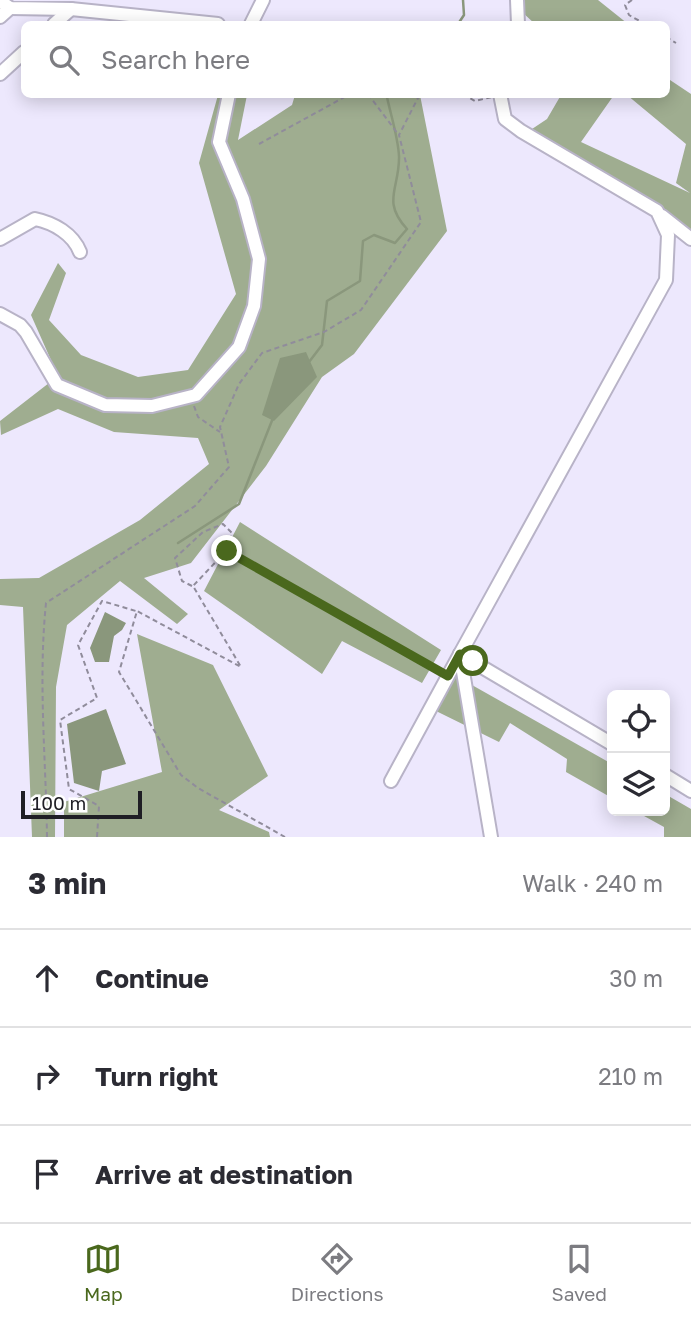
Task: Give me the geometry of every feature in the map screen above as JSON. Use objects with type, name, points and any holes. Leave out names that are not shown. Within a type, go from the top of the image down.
[{"type":"street","points":[[252,21],[263,0]]},
{"type":"street","points":[[517,0],[518,21]]},
{"type":"street","points":[[0,17],[5,4],[189,21]]},
{"type":"street","points":[[57,21],[71,9]]},
{"type":"street","points":[[0,74],[21,55]]},
{"type":"street","points":[[0,314],[26,332],[57,385],[105,405],[152,406],[196,395],[239,347],[254,306],[258,259],[243,199],[219,142],[228,98]]},
{"type":"street","points":[[501,98],[505,119],[521,131],[657,211],[691,239]]},
{"type":"street","points":[[391,781],[666,279],[668,235],[657,211]]},
{"type":"street","points":[[0,239],[35,219],[50,222],[76,242],[80,252]]},
{"type":"street","points":[[460,654],[607,741]]},
{"type":"street","points":[[460,654],[491,837]]},
{"type":"street","points":[[670,778],[691,790]]},
{"type":"path","points":[[632,0],[625,5],[629,15],[640,21]]},
{"type":"path","points":[[670,39],[676,43]]},
{"type":"path","points":[[260,144],[343,98]]},
{"type":"path","points":[[47,837],[43,741],[46,603],[195,506],[229,467],[220,427],[239,384],[262,352],[324,332],[361,310],[421,222],[399,135],[371,98]]},
{"type":"path","points":[[399,135],[418,98]]},
{"type":"path","points":[[470,98],[475,101],[488,98]]},
{"type":"path","points":[[194,406],[198,416],[221,433]]},
{"type":"path","points":[[97,837],[99,806],[69,789],[61,720],[97,698],[78,645],[102,601],[137,611],[241,667],[193,586],[182,581],[175,558],[202,532],[223,524],[232,533],[227,551],[193,586]]},
{"type":"path","points":[[227,551],[448,676]]},
{"type":"path","points":[[137,611],[119,672],[181,775],[198,788],[285,837]]},
{"type":"shaded area","points":[[509,0],[598,0],[624,21],[532,21]]},
{"type":"shaded area","points":[[670,80],[691,94],[691,231],[532,129],[547,119],[559,98],[612,98],[581,142],[690,193],[676,183],[686,144],[631,98],[670,98]]},
{"type":"shaded area","points":[[217,98],[246,98],[238,140],[292,105],[294,98],[421,98],[447,231],[354,354],[322,377],[266,466],[191,563],[144,578],[188,614],[177,624],[120,581],[67,625],[56,687],[55,837],[32,837],[23,607],[0,605],[0,579],[39,578],[140,520],[209,464],[198,438],[114,432],[58,409],[1,435],[0,421],[58,376],[31,315],[58,263],[66,273],[49,320],[81,355],[138,377],[188,370],[236,294],[199,163]]},
{"type":"shaded area","points":[[306,352],[317,377],[274,421],[262,415],[280,358]]},
{"type":"shaded area","points":[[240,522],[441,650],[422,683],[342,641],[322,674],[204,591]]},
{"type":"shaded area","points":[[105,612],[126,623],[114,636],[109,662],[95,662],[90,648]]},
{"type":"shaded area","points":[[137,634],[213,665],[268,776],[219,810],[269,832],[270,837],[64,837],[64,802],[162,772]]},
{"type":"shaded area","points":[[456,676],[607,761],[607,795],[566,772],[567,759],[510,723],[499,742],[436,711]]},
{"type":"shaded area","points":[[106,709],[126,764],[102,771],[99,791],[74,783],[67,724]]},
{"type":"shaded area","points":[[670,797],[691,809],[691,837],[664,837],[664,827],[644,816],[670,816]]},
{"type":"waterway","points":[[460,21],[464,15],[463,0]]},
{"type":"waterway","points":[[309,362],[322,345],[327,301],[360,281],[363,241],[374,235],[395,243],[407,229],[399,219],[393,202],[399,156],[387,98]]},
{"type":"waterway","points":[[178,543],[239,504],[273,418]]},
{"type":"route","points":[[227,551],[448,676],[460,654],[473,661]]}]
